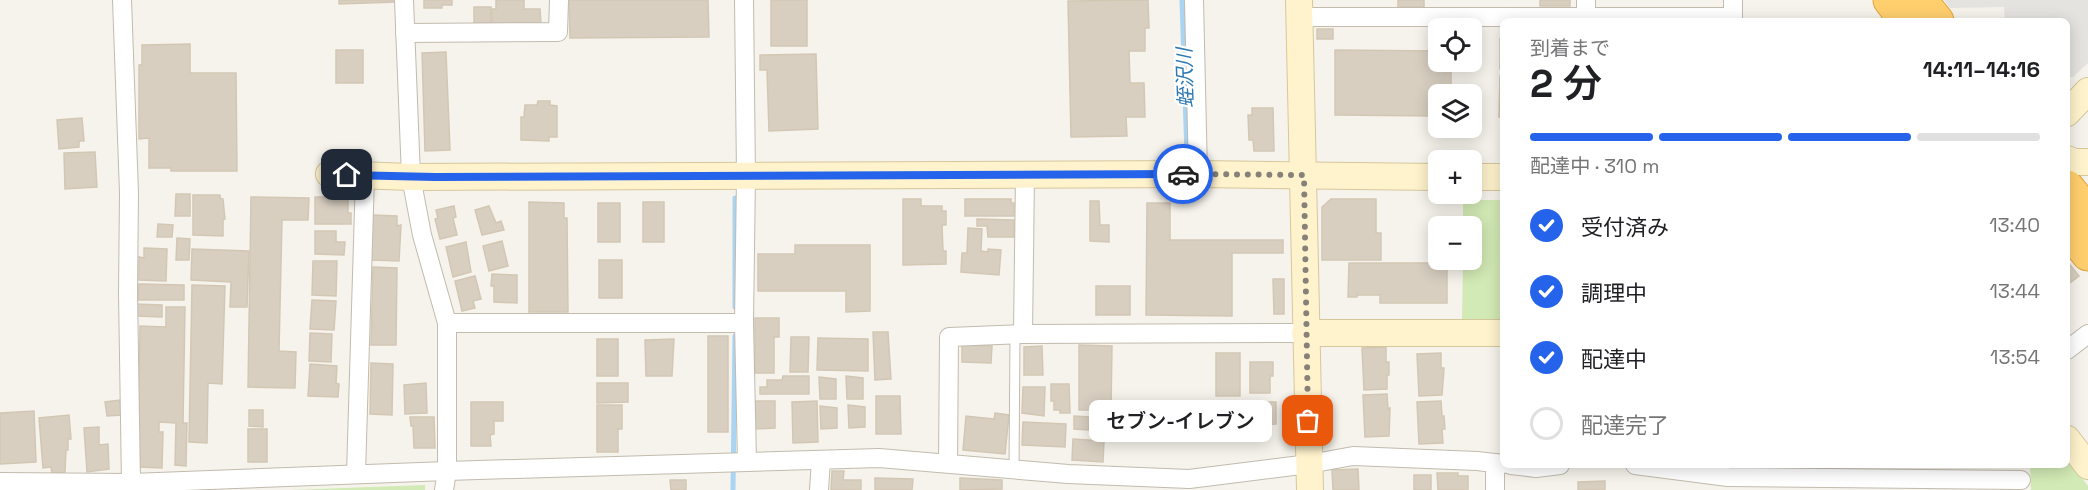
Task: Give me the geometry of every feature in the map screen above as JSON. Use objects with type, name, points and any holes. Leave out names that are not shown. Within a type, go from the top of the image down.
[{"type":"highway","points":[[1890,0],[1904,18]]},
{"type":"highway","points":[[1920,0],[1934,18]]},
{"type":"highway","points":[[2070,191],[2088,213]]},
{"type":"highway","points":[[2070,231],[2088,254]]},
{"type":"street","points":[[122,0],[129,193],[131,483]]},
{"type":"street","points":[[404,0],[411,177],[422,235],[447,323],[447,471],[444,490]]},
{"type":"street","points":[[405,33],[558,32],[559,0]]},
{"type":"street","points":[[739,462],[746,176],[744,0]]},
{"type":"street","points":[[1194,0],[1198,174]]},
{"type":"street","points":[[1310,490],[1299,8],[1733,17],[1733,0]]},
{"type":"street","points":[[2070,110],[2088,91]]},
{"type":"street","points":[[2070,160],[2088,162]]},
{"type":"street","points":[[329,174],[411,177],[1198,174],[1428,177]]},
{"type":"street","points":[[1019,334],[1025,175]]},
{"type":"street","points":[[356,474],[365,176]]},
{"type":"street","points":[[1482,177],[1500,177]]},
{"type":"street","points":[[447,323],[744,323]]},
{"type":"street","points":[[948,463],[949,337],[1019,334],[1500,333]]},
{"type":"street","points":[[2070,348],[2088,334]]},
{"type":"street","points":[[2070,443],[2088,466]]},
{"type":"street","points":[[0,482],[131,483],[879,458],[1068,474],[1190,479],[1353,456],[1500,464]]},
{"type":"street","points":[[819,490],[820,460]]},
{"type":"street","points":[[1495,490],[1502,468]]},
{"type":"street","points":[[1651,468],[1730,483],[2021,478]]},
{"type":"lane","points":[[1014,469],[1019,334]]},
{"type":"green space","points":[[1482,200],[1500,200],[1500,319],[1462,319],[1463,270],[1482,270],[1482,216],[1463,216],[1463,204],[1482,204]]},
{"type":"green space","points":[[2070,463],[2088,486],[2088,490],[2031,490],[2030,468],[2070,468]]},
{"type":"green space","points":[[425,485],[425,490],[291,490]]},
{"type":"shaded area","points":[[1944,0],[2088,0],[2088,63],[2073,77],[2070,77],[2070,18],[2005,18],[2004,7],[1950,8]]},
{"type":"building","points":[[339,0],[395,0],[395,2],[339,4]]},
{"type":"building","points":[[424,0],[452,0],[452,5],[442,5],[442,8],[424,8]]},
{"type":"building","points":[[496,0],[524,0],[524,9],[540,9],[541,24],[492,24],[492,9],[496,9]]},
{"type":"building","points":[[569,0],[708,0],[709,37],[570,38]]},
{"type":"building","points":[[771,0],[807,0],[807,46],[771,46]]},
{"type":"building","points":[[1148,0],[1149,28],[1145,28],[1145,51],[1129,51],[1130,83],[1144,83],[1145,117],[1126,117],[1127,136],[1071,137],[1068,1]]},
{"type":"building","points":[[1398,0],[1424,0],[1424,7],[1398,7]]},
{"type":"building","points":[[1540,0],[1570,0],[1570,6],[1540,6]]},
{"type":"building","points":[[474,7],[491,7],[491,23],[474,23]]},
{"type":"building","points":[[1317,29],[1333,29],[1333,39],[1317,39]]},
{"type":"building","points":[[190,44],[190,73],[236,73],[237,171],[171,171],[171,168],[149,168],[149,138],[139,139],[139,65],[142,65],[142,45]]},
{"type":"building","points":[[336,50],[363,50],[363,83],[336,83]]},
{"type":"building","points":[[1335,50],[1428,51],[1428,72],[1451,72],[1451,84],[1428,84],[1428,116],[1335,115]]},
{"type":"building","points":[[446,52],[450,150],[425,151],[422,53]]},
{"type":"building","points":[[816,54],[818,129],[769,131],[767,70],[760,70],[760,55]]},
{"type":"building","points":[[538,101],[550,101],[550,105],[557,106],[557,137],[549,137],[549,141],[521,140],[521,117],[524,117],[525,105],[537,105]]},
{"type":"building","points":[[1252,108],[1273,108],[1274,151],[1254,151],[1253,140],[1249,140],[1248,115],[1252,115]]},
{"type":"building","points":[[82,118],[84,141],[79,141],[79,147],[59,149],[57,120]]},
{"type":"building","points":[[95,152],[97,187],[65,189],[64,153]]},
{"type":"building","points":[[176,194],[190,194],[190,216],[175,216]]},
{"type":"building","points":[[193,195],[220,195],[223,199],[225,219],[223,219],[223,236],[193,235]]},
{"type":"building","points":[[251,197],[309,198],[308,220],[282,220],[279,351],[296,352],[295,388],[248,387]]},
{"type":"building","points":[[315,197],[348,197],[351,224],[315,224]]},
{"type":"building","points":[[903,199],[921,199],[921,206],[942,206],[942,211],[946,211],[946,225],[942,225],[946,264],[903,265]]},
{"type":"building","points":[[965,199],[1011,199],[1011,203],[1014,203],[1014,216],[965,216]]},
{"type":"building","points":[[1331,199],[1376,199],[1376,233],[1381,233],[1381,260],[1322,260],[1322,207]]},
{"type":"building","points":[[1090,201],[1099,201],[1100,225],[1109,225],[1109,242],[1090,241]]},
{"type":"building","points":[[529,202],[564,203],[564,218],[567,218],[568,312],[529,312]]},
{"type":"building","points":[[643,202],[664,202],[664,242],[643,242]]},
{"type":"building","points":[[598,203],[620,203],[620,242],[598,242]]},
{"type":"building","points":[[1147,203],[1170,203],[1170,240],[1283,240],[1283,253],[1232,253],[1232,316],[1146,315]]},
{"type":"building","points":[[454,206],[456,217],[453,218],[457,235],[440,239],[435,219],[438,218],[436,210]]},
{"type":"building","points":[[489,206],[496,223],[501,221],[504,230],[482,235],[475,210]]},
{"type":"building","points":[[373,215],[397,216],[397,226],[401,225],[399,261],[371,260]]},
{"type":"building","points":[[977,219],[1014,220],[1014,237],[988,237],[987,226],[977,226]]},
{"type":"building","points":[[158,224],[173,225],[172,237],[157,237]]},
{"type":"building","points":[[968,228],[982,229],[981,251],[1001,250],[999,275],[961,272],[962,253],[967,253]]},
{"type":"building","points":[[315,231],[336,231],[336,242],[345,242],[344,255],[315,254]]},
{"type":"building","points":[[177,238],[190,239],[189,260],[176,260]]},
{"type":"building","points":[[502,241],[508,266],[489,271],[483,246]]},
{"type":"building","points":[[466,242],[471,272],[453,277],[446,247]]},
{"type":"building","points":[[795,245],[870,245],[870,311],[846,312],[846,291],[758,291],[758,254],[795,254]]},
{"type":"building","points":[[144,248],[167,249],[166,281],[139,280],[139,257],[144,258]]},
{"type":"building","points":[[192,249],[249,251],[247,307],[230,307],[231,282],[191,280]]},
{"type":"building","points":[[599,260],[622,260],[622,298],[599,298]]},
{"type":"building","points":[[313,261],[337,261],[336,296],[312,295]]},
{"type":"building","points":[[1349,263],[1428,263],[1428,270],[1447,270],[1447,303],[1380,303],[1380,295],[1348,297]]},
{"type":"building","points":[[2070,265],[2079,276],[2070,283]]},
{"type":"building","points":[[373,267],[397,268],[396,345],[371,345]]},
{"type":"building","points":[[492,274],[517,275],[517,303],[494,302],[494,286],[491,286]]},
{"type":"building","points":[[475,276],[481,299],[473,301],[475,308],[462,311],[455,281]]},
{"type":"building","points":[[1273,279],[1284,279],[1284,314],[1274,314]]},
{"type":"building","points":[[139,284],[184,285],[184,300],[138,300]]},
{"type":"building","points":[[192,285],[225,286],[222,384],[208,383],[207,443],[189,442]]},
{"type":"building","points":[[1096,286],[1130,286],[1130,315],[1096,315]]},
{"type":"building","points":[[312,300],[336,301],[334,330],[310,329]]},
{"type":"building","points":[[135,304],[162,305],[162,317],[135,316]]},
{"type":"building","points":[[166,307],[185,307],[183,423],[187,423],[186,466],[175,465],[176,423],[159,422],[159,432],[163,432],[162,468],[138,467],[140,326],[166,327]]},
{"type":"building","points":[[755,318],[779,318],[779,337],[774,337],[774,373],[755,373]]},
{"type":"building","points":[[873,332],[888,332],[891,379],[875,380]]},
{"type":"building","points":[[310,333],[332,334],[331,362],[309,361]]},
{"type":"building","points":[[708,336],[728,336],[728,432],[708,432]]},
{"type":"building","points":[[791,337],[809,337],[808,372],[790,372]]},
{"type":"building","points":[[818,338],[868,339],[868,371],[817,370]]},
{"type":"building","points":[[597,339],[618,339],[618,376],[597,376]]},
{"type":"building","points":[[674,339],[672,376],[646,376],[645,340]]},
{"type":"building","points":[[962,345],[992,346],[991,363],[962,362]]},
{"type":"building","points":[[1079,345],[1112,346],[1111,410],[1079,410]]},
{"type":"building","points":[[1042,346],[1043,375],[1024,375],[1024,347]]},
{"type":"building","points":[[1386,347],[1386,362],[1389,362],[1387,389],[1364,390],[1362,348]]},
{"type":"building","points":[[1216,353],[1240,353],[1240,396],[1216,396]]},
{"type":"building","points":[[1441,353],[1441,368],[1444,368],[1442,395],[1419,396],[1417,354]]},
{"type":"building","points":[[1250,362],[1273,362],[1270,393],[1250,393]]},
{"type":"building","points":[[371,363],[393,364],[392,415],[370,414]]},
{"type":"building","points":[[310,364],[337,366],[338,397],[308,396]]},
{"type":"building","points":[[783,376],[809,376],[809,394],[760,394],[760,387],[767,387],[767,380],[782,380]]},
{"type":"building","points":[[846,376],[863,378],[863,399],[847,399]]},
{"type":"building","points":[[819,377],[836,379],[836,399],[820,399]]},
{"type":"building","points":[[426,383],[427,413],[405,414],[404,385]]},
{"type":"building","points":[[597,383],[628,383],[628,402],[597,403]]},
{"type":"building","points":[[1051,384],[1069,384],[1070,413],[1060,413],[1060,410],[1054,410],[1054,401],[1051,401]]},
{"type":"building","points":[[1023,387],[1045,387],[1044,416],[1022,413]]},
{"type":"building","points":[[1387,394],[1388,409],[1390,408],[1389,436],[1365,437],[1363,395]]},
{"type":"building","points":[[876,396],[900,396],[901,434],[876,434]]},
{"type":"building","points":[[120,400],[121,415],[107,416],[105,402]]},
{"type":"building","points":[[755,401],[775,401],[775,428],[755,429]]},
{"type":"building","points":[[817,401],[818,442],[793,443],[792,402]]},
{"type":"building","points":[[1441,401],[1445,429],[1442,429],[1443,443],[1419,444],[1417,402]]},
{"type":"building","points":[[471,402],[503,402],[503,421],[494,421],[494,434],[490,435],[491,446],[471,446]]},
{"type":"building","points":[[1276,402],[1276,424],[1219,426],[1218,403]]},
{"type":"building","points":[[597,405],[622,405],[622,429],[618,429],[618,452],[597,452]]},
{"type":"building","points":[[848,405],[865,407],[865,427],[849,428]]},
{"type":"building","points":[[820,406],[837,408],[837,428],[821,429]]},
{"type":"building","points":[[249,410],[263,410],[263,427],[249,426]]},
{"type":"building","points":[[34,411],[36,462],[0,464],[0,413]]},
{"type":"building","points":[[995,413],[1009,415],[1005,454],[963,450],[966,416],[994,419]]},
{"type":"building","points":[[69,415],[71,439],[68,439],[68,450],[66,450],[65,472],[52,474],[51,467],[43,468],[39,418]]},
{"type":"building","points":[[1074,416],[1089,417],[1089,430],[1074,429]]},
{"type":"building","points":[[410,417],[434,417],[435,448],[414,448],[413,426],[411,426]]},
{"type":"building","points":[[1023,422],[1066,424],[1065,447],[1022,445]]},
{"type":"building","points":[[99,427],[99,445],[108,444],[109,469],[87,472],[84,428]]},
{"type":"building","points":[[248,429],[267,429],[267,462],[248,462]]},
{"type":"building","points":[[1073,439],[1104,441],[1103,462],[1072,460]]},
{"type":"building","points":[[1358,469],[1359,490],[1333,490],[1332,470]]},
{"type":"building","points":[[832,471],[844,471],[843,480],[861,480],[861,490],[831,490]]},
{"type":"building","points":[[1437,473],[1458,473],[1458,476],[1468,476],[1468,490],[1438,490]]},
{"type":"building","points":[[1414,475],[1431,475],[1431,490],[1414,490]]},
{"type":"building","points":[[875,478],[913,479],[912,490],[875,490]]},
{"type":"building","points":[[960,478],[1002,480],[1002,489],[960,490]]},
{"type":"building","points":[[670,480],[686,480],[686,490],[671,490]]},
{"type":"building","points":[[1605,481],[1605,490],[1578,490],[1578,482]]},
{"type":"waterway","name":"蛭沢川","points":[[1182,0],[1187,156]]},
{"type":"waterway","points":[[735,198],[735,307]]},
{"type":"waterway","points":[[733,490],[735,336]]},
{"type":"way so far","points":[[1183,174],[1304,175],[1308,421]]},
{"type":"place","name":"セブン-イレブン","points":[[1308,421]]},
{"type":"route","points":[[347,175],[435,177],[1183,174]]}]
